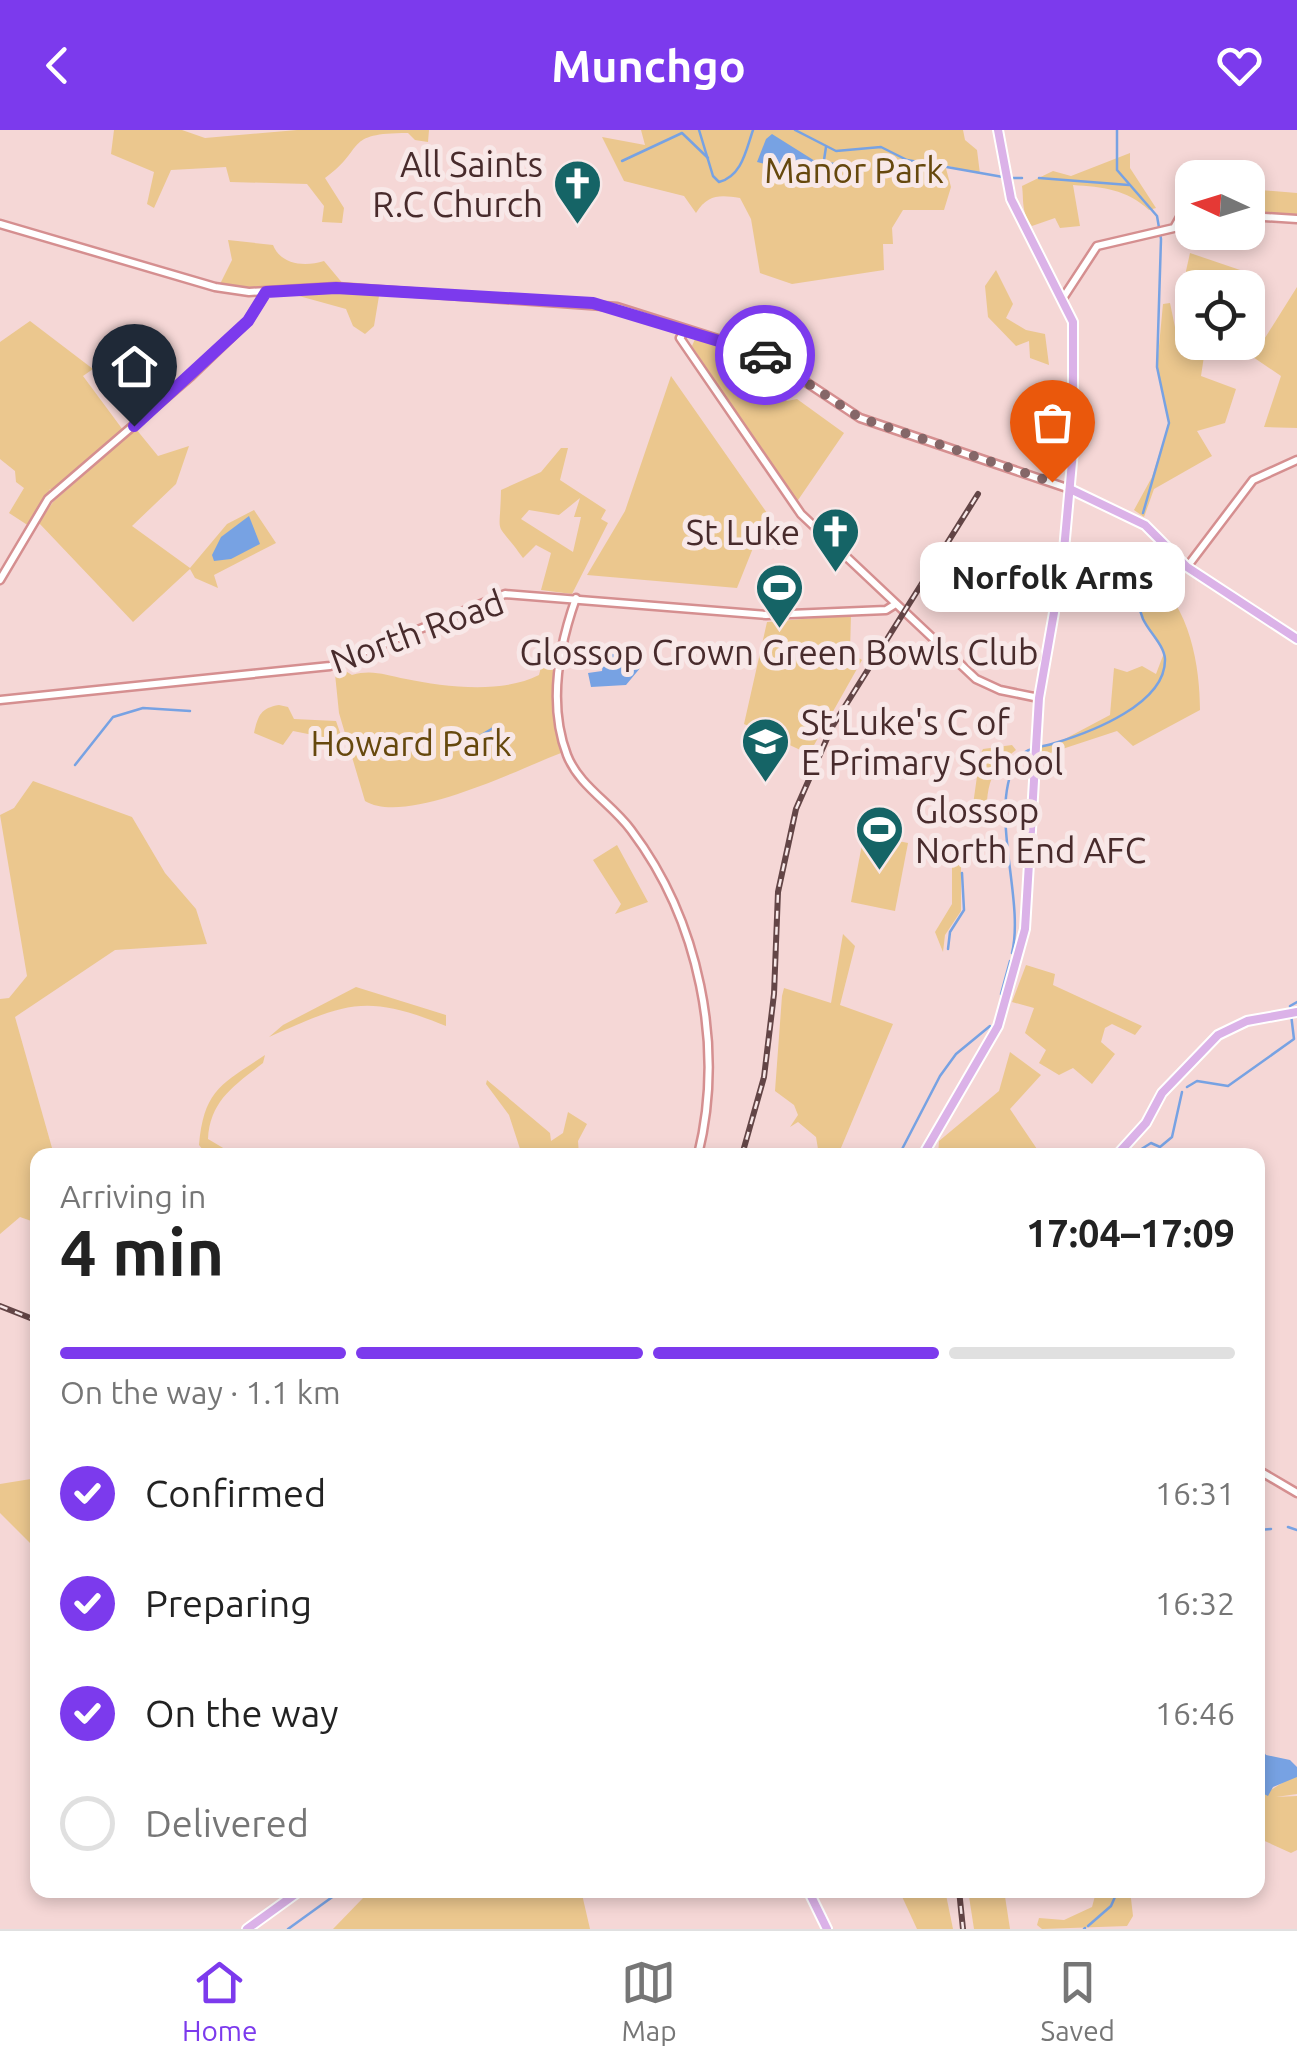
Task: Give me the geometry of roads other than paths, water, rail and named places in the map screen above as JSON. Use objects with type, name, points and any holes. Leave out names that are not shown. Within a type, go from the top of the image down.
[{"type":"main road","points":[[927,1148],[990,1042],[1012,986],[1029,912],[1039,698],[1063,561],[1070,489],[1076,348],[1063,298],[1009,191],[998,130]]},
{"type":"main road","points":[[1070,489],[1145,525],[1187,567],[1297,639]]},
{"type":"main road","points":[[1123,1148],[1146,1122],[1162,1093],[1218,1036],[1247,1022],[1293,1014]]},
{"type":"main road","points":[[247,1929],[290,1898]]},
{"type":"main road","points":[[812,1898],[827,1929]]},
{"type":"street","points":[[1265,217],[1297,219]]},
{"type":"street","points":[[0,224],[215,287],[266,292],[336,288],[593,303],[683,335],[762,353],[860,418],[1070,489]]},
{"type":"street","points":[[1063,298],[1097,246],[1175,226]]},
{"type":"street","points":[[0,580],[48,499],[191,376],[254,314],[266,292]]},
{"type":"street","points":[[683,335],[800,514],[976,679],[1000,690],[1039,698]]},
{"type":"street","points":[[1187,567],[1253,480],[1297,460]]},
{"type":"street","name":"North Road","points":[[0,700],[330,666],[506,594],[766,615],[897,608]]},
{"type":"street","points":[[576,598],[560,657],[560,724],[567,755],[580,777],[620,816],[643,848],[694,959],[711,1071],[699,1148]]},
{"type":"street","points":[[1265,1474],[1297,1493]]},
{"type":"water","points":[[772,134],[815,161],[838,163],[835,182],[824,182],[810,172],[793,177],[777,167],[757,162]]},
{"type":"water","points":[[249,516],[260,544],[231,559],[214,561],[212,555],[221,537]]},
{"type":"water","points":[[610,652],[627,661],[641,654],[641,667],[626,685],[591,687],[588,673],[602,671],[604,655]]},
{"type":"water","points":[[1265,1754],[1290,1760],[1297,1767],[1297,1777],[1273,1787],[1268,1796]]},
{"type":"waterway","points":[[699,130],[713,176],[719,182],[738,168],[753,130]]},
{"type":"waterway","points":[[795,130],[836,151],[881,147],[907,160],[1003,177]]},
{"type":"waterway","points":[[1117,130],[1117,170],[1157,216],[1161,239],[1157,367],[1169,423],[1143,513]]},
{"type":"waterway","points":[[622,161],[682,133],[708,158]]},
{"type":"waterway","points":[[824,160],[826,147]]},
{"type":"waterway","points":[[1011,178],[1022,178]]},
{"type":"waterway","points":[[1039,178],[1129,185]]},
{"type":"waterway","points":[[1012,953],[1014,907],[1005,805],[1016,762],[1028,750],[1088,732],[1124,714],[1153,690],[1162,675],[1164,654],[1143,619],[1130,575]]},
{"type":"waterway","points":[[75,765],[113,717],[143,708],[190,711]]},
{"type":"waterway","points":[[478,737],[495,727]]},
{"type":"waterway","points":[[948,949],[950,932],[964,910],[962,873]]},
{"type":"waterway","points":[[1001,994],[1010,961]]},
{"type":"waterway","points":[[1187,1087],[1197,1081],[1228,1086],[1294,1039],[1290,1006],[1297,1002]]},
{"type":"waterway","points":[[903,1148],[940,1076],[956,1054],[990,1026]]},
{"type":"waterway","points":[[1143,1148],[1151,1143],[1160,1147],[1172,1137],[1182,1092]]},
{"type":"waterway","points":[[1288,1527],[1297,1530]]},
{"type":"waterway","points":[[1265,1529],[1271,1529]]},
{"type":"waterway","points":[[288,1929],[331,1898]]},
{"type":"waterway","points":[[1088,1926],[1114,1898]]},
{"type":"railway","points":[[744,1148],[764,1077],[774,994],[778,892],[796,809],[832,727],[978,494]]},
{"type":"railway","points":[[0,1306],[30,1318]]},
{"type":"railway","points":[[960,1898],[963,1929]]},
{"type":"place","name":"All Saints R.C Church","points":[[578,226]]},
{"type":"place","name":"Norfolk Arms","points":[[1052,482]]},
{"type":"place","name":"St Luke","points":[[835,574]]},
{"type":"place","name":"Glossop Crown Green Bowls Club","points":[[779,630]]},
{"type":"place","name":"St Luke's C of E Primary School","points":[[766,784]]},
{"type":"place","name":"Glossop North End AFC","points":[[880,872]]},
{"type":"park label","name":"Manor Park","points":[[854,170]]},
{"type":"park label","name":"Howard Park","points":[[411,743]]}]
